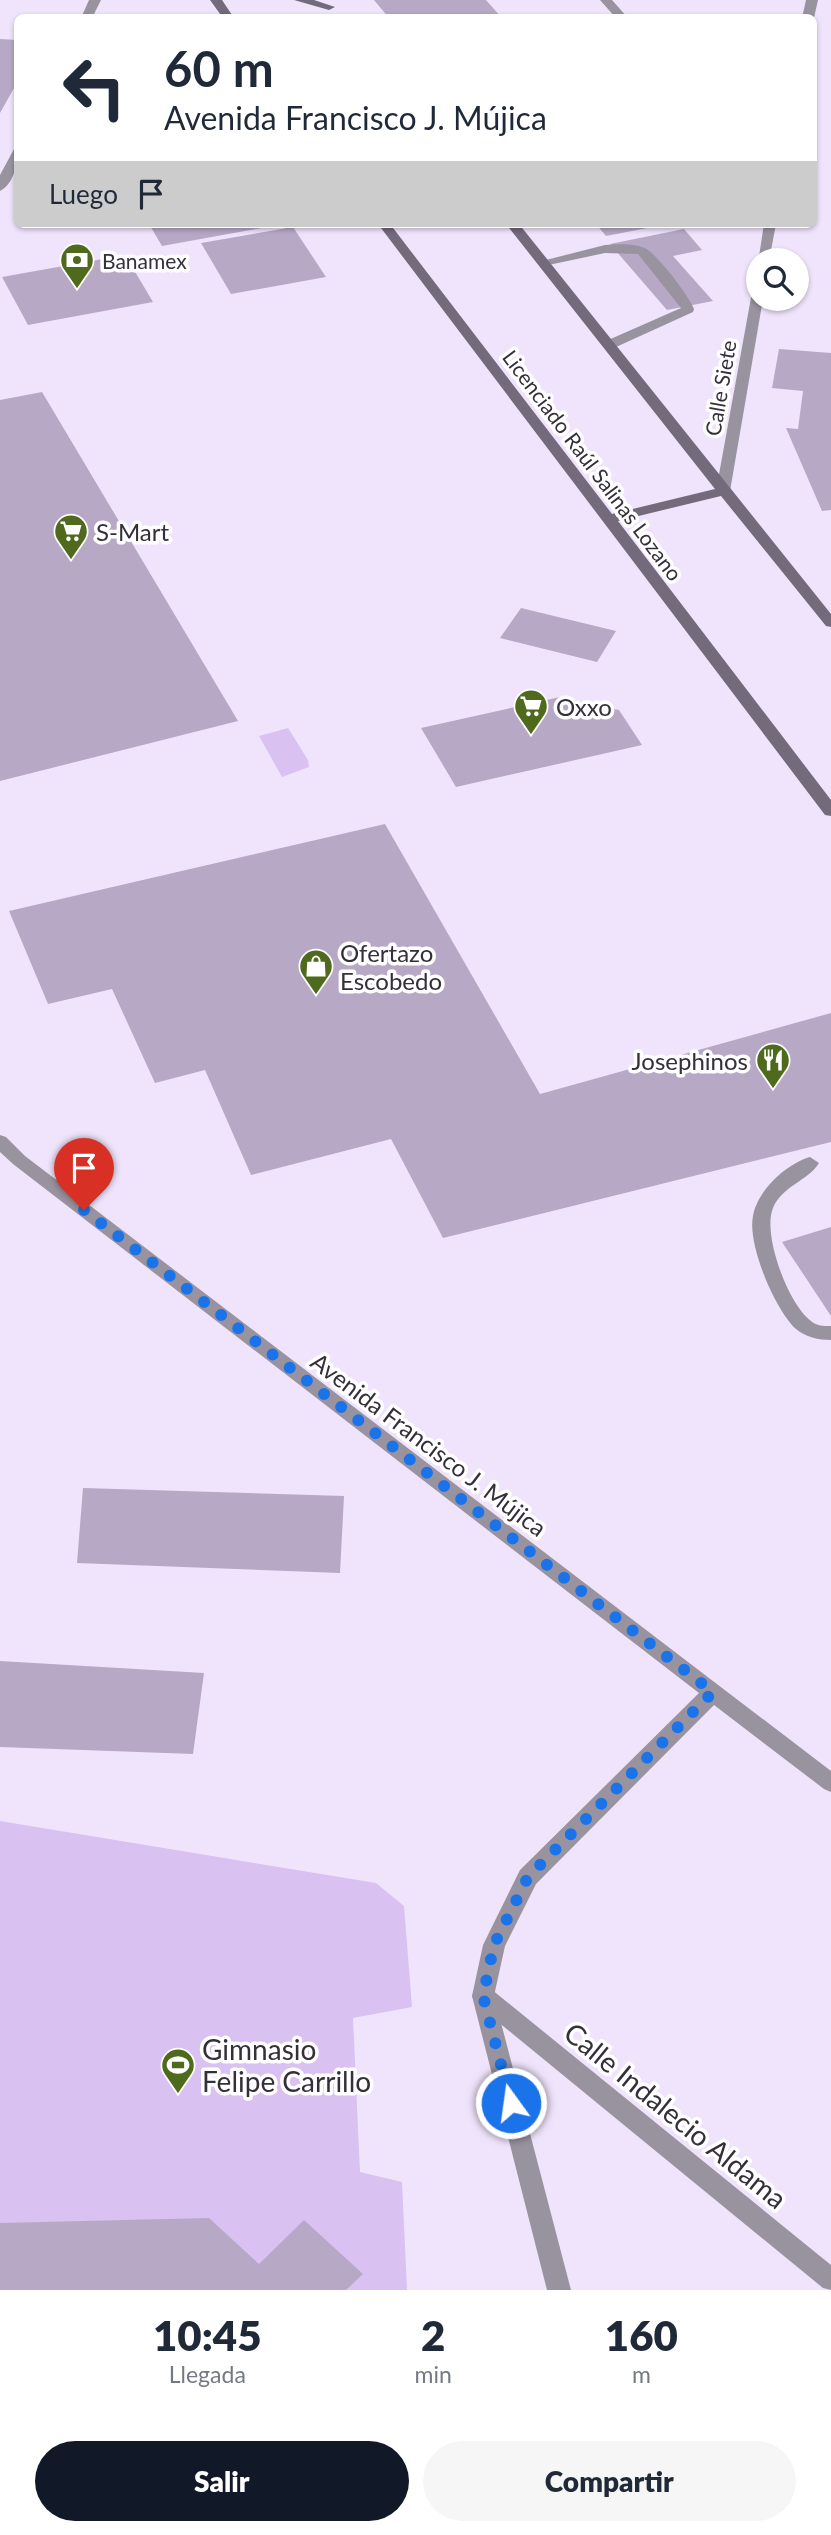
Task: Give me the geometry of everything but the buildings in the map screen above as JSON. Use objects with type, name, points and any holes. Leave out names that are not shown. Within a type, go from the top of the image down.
[{"type":"main road","points":[[300,0],[327,4]]},
{"type":"main road","name":"Licenciado Raúl Salinas Lozano","points":[[387,228],[831,811]]},
{"type":"main road","points":[[515,228],[611,344],[723,491],[831,623]]},
{"type":"main road","points":[[608,519],[723,491]]},
{"type":"street","points":[[606,0],[619,14]]},
{"type":"street","points":[[0,187],[14,160]]},
{"type":"street","points":[[765,248],[769,228]]},
{"type":"street","points":[[544,262],[619,247],[635,249],[642,251],[685,301],[688,309],[681,314],[611,344]]},
{"type":"street","name":"Calle Siete","points":[[723,491],[755,311]]},
{"type":"street","name":"Avenida Francisco J. Mújica","points":[[0,1141],[19,1160],[831,1783]]},
{"type":"street","points":[[810,1163],[785,1180],[769,1199],[761,1219],[764,1245],[791,1309],[800,1322],[810,1329],[831,1333]]},
{"type":"street","points":[[559,2290],[483,1996],[494,1945],[528,1877],[713,1692]]},
{"type":"street","name":"Calle Indalecio Aldama","points":[[483,1996],[831,2280]]},
{"type":"shaded area","points":[[288,728],[308,760],[309,767],[282,777],[259,736]]},
{"type":"shaded area","name":"Gimnasio Felipe Carrillo","points":[[0,1821],[376,1883],[404,1906],[412,2007],[353,2018],[360,2172],[402,2182],[407,2290],[0,2290]]},
{"type":"place","name":"Banamex","points":[[77,290]]},
{"type":"place","name":"S-Mart","points":[[71,561]]},
{"type":"place","name":"Oxxo","points":[[531,736]]},
{"type":"place","name":"Ofertazo Escobedo","points":[[316,996]]},
{"type":"place","name":"Josephinos","points":[[773,1090]]},
{"type":"place","name":"Gimnasio Felipe Carrillo","points":[[178,2095]]},
{"type":"route","points":[[84,1210],[713,1692],[528,1877],[494,1945],[483,1996],[511,2103]]}]
